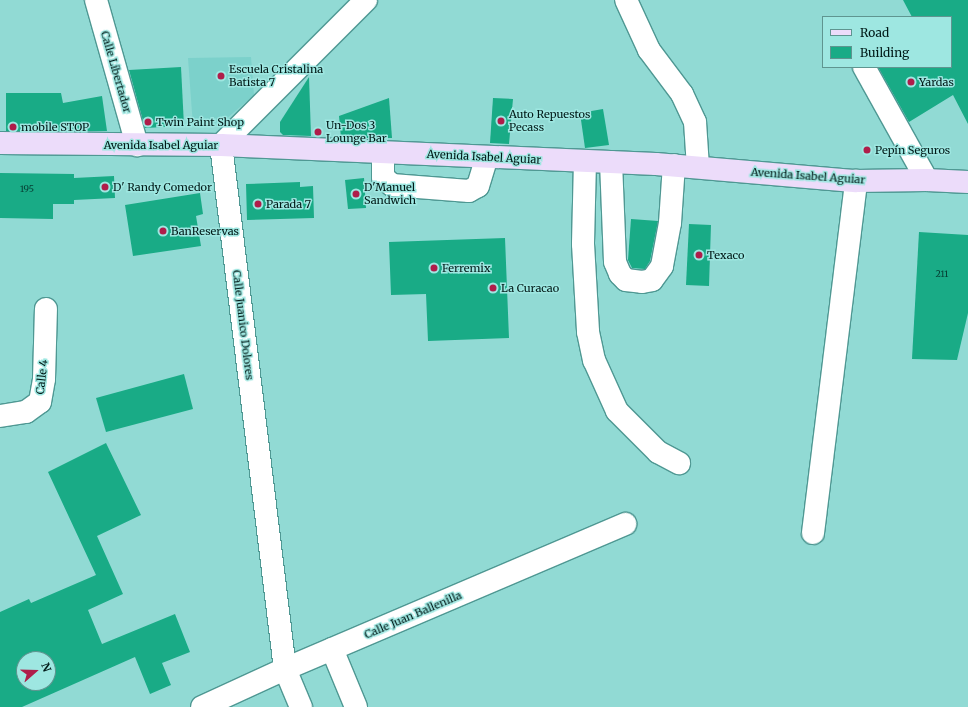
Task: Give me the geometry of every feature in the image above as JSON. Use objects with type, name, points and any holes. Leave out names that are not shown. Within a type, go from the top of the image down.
[{"type":"main road","name":"Avenida Isabel Aguiar","points":[[0,143],[221,145],[611,162],[698,167],[856,181],[927,180],[968,182]]},
{"type":"street","name":"Calle Libertador","points":[[96,0],[137,145]]},
{"type":"street","points":[[221,145],[366,0]]},
{"type":"street","points":[[626,0],[649,50],[682,94],[695,122],[698,167]]},
{"type":"street","points":[[865,68],[927,180]]},
{"type":"street","name":"Calle Juanico Dolores","points":[[221,145],[285,669],[300,707]]},
{"type":"street","points":[[383,152],[382,177],[392,185],[469,191],[478,186],[487,157]]},
{"type":"street","points":[[585,161],[583,244],[588,332],[594,360],[617,411],[658,452],[679,463]]},
{"type":"street","points":[[611,162],[614,262],[620,274],[626,280],[642,282],[652,280],[662,266],[670,223],[674,166]]},
{"type":"street","points":[[813,533],[856,181]]},
{"type":"street","name":"Calle 4","points":[[0,416],[26,412],[40,402],[44,379],[46,309]]},
{"type":"street","name":"Calle Juan Ballenilla","points":[[202,707],[285,669],[624,524]]},
{"type":"street","points":[[332,649],[356,707]]},
{"type":"shaded area","name":"Escuela Cristalina Batista 7","points":[[251,57],[254,95],[218,126],[193,126],[188,58]]},
{"type":"building","points":[[903,0],[968,0],[968,124],[953,95],[909,122],[879,68],[952,68],[952,16],[911,16]]},
{"type":"building","points":[[181,67],[184,126],[145,128],[129,70]]},
{"type":"building","points":[[309,77],[311,136],[283,135],[280,132],[280,122]]},
{"type":"building","points":[[6,93],[61,93],[63,103],[102,96],[107,131],[6,131]]},
{"type":"building","points":[[389,98],[392,138],[341,138],[339,116]]},
{"type":"building","name":"Auto Repuestos Pecass","points":[[493,98],[513,99],[509,144],[490,143]]},
{"type":"building","points":[[603,109],[609,145],[585,148],[580,113]]},
{"type":"building","points":[[0,173],[74,174],[74,178],[114,176],[115,198],[74,200],[74,204],[53,204],[53,219],[0,218]]},
{"type":"building","name":"D'Manuel Sandwich","points":[[364,178],[366,208],[348,209],[345,180]]},
{"type":"building","points":[[300,182],[300,187],[313,186],[314,218],[247,220],[246,184]]},
{"type":"building","name":"BanReservas","points":[[200,193],[203,214],[196,216],[201,246],[133,256],[125,205]]},
{"type":"building","points":[[631,219],[658,221],[650,261],[645,269],[632,268],[628,260]]},
{"type":"building","name":"Texaco","points":[[689,224],[711,225],[709,286],[686,285]]},
{"type":"building","points":[[919,232],[968,235],[968,313],[957,360],[912,359]]},
{"type":"building","name":"Ferremix","points":[[505,238],[509,338],[428,341],[426,294],[391,295],[389,242]]},
{"type":"building","points":[[184,374],[193,409],[106,432],[96,398]]},
{"type":"building","points":[[106,443],[141,515],[97,536],[123,594],[88,610],[102,644],[175,614],[190,652],[162,663],[171,685],[150,694],[135,657],[22,707],[0,707],[0,612],[29,599],[31,603],[96,575],[48,472]]},
{"type":"place","name":"Escuela Cristalina Batista 7","points":[[221,76]]},
{"type":"place","name":"Yardas","points":[[911,82]]},
{"type":"place","name":"Auto Repuestos Pecass","points":[[501,121]]},
{"type":"place","name":"Twin Paint Shop","points":[[148,122]]},
{"type":"place","name":"mobile STOP","points":[[13,127]]},
{"type":"place","name":"Un-Dos 3 Lounge Bar","points":[[318,132]]},
{"type":"place","name":"Pepín Seguros","points":[[867,150]]},
{"type":"place","name":"D' Randy Comedor","points":[[105,187]]},
{"type":"place","name":"D'Manuel Sandwich","points":[[356,194]]},
{"type":"place","name":"Parada 7","points":[[258,204]]},
{"type":"place","name":"BanReservas","points":[[163,231]]},
{"type":"place","name":"Texaco","points":[[699,255]]},
{"type":"place","name":"Ferremix","points":[[434,268]]},
{"type":"place","name":"La Curacao","points":[[493,288]]}]
